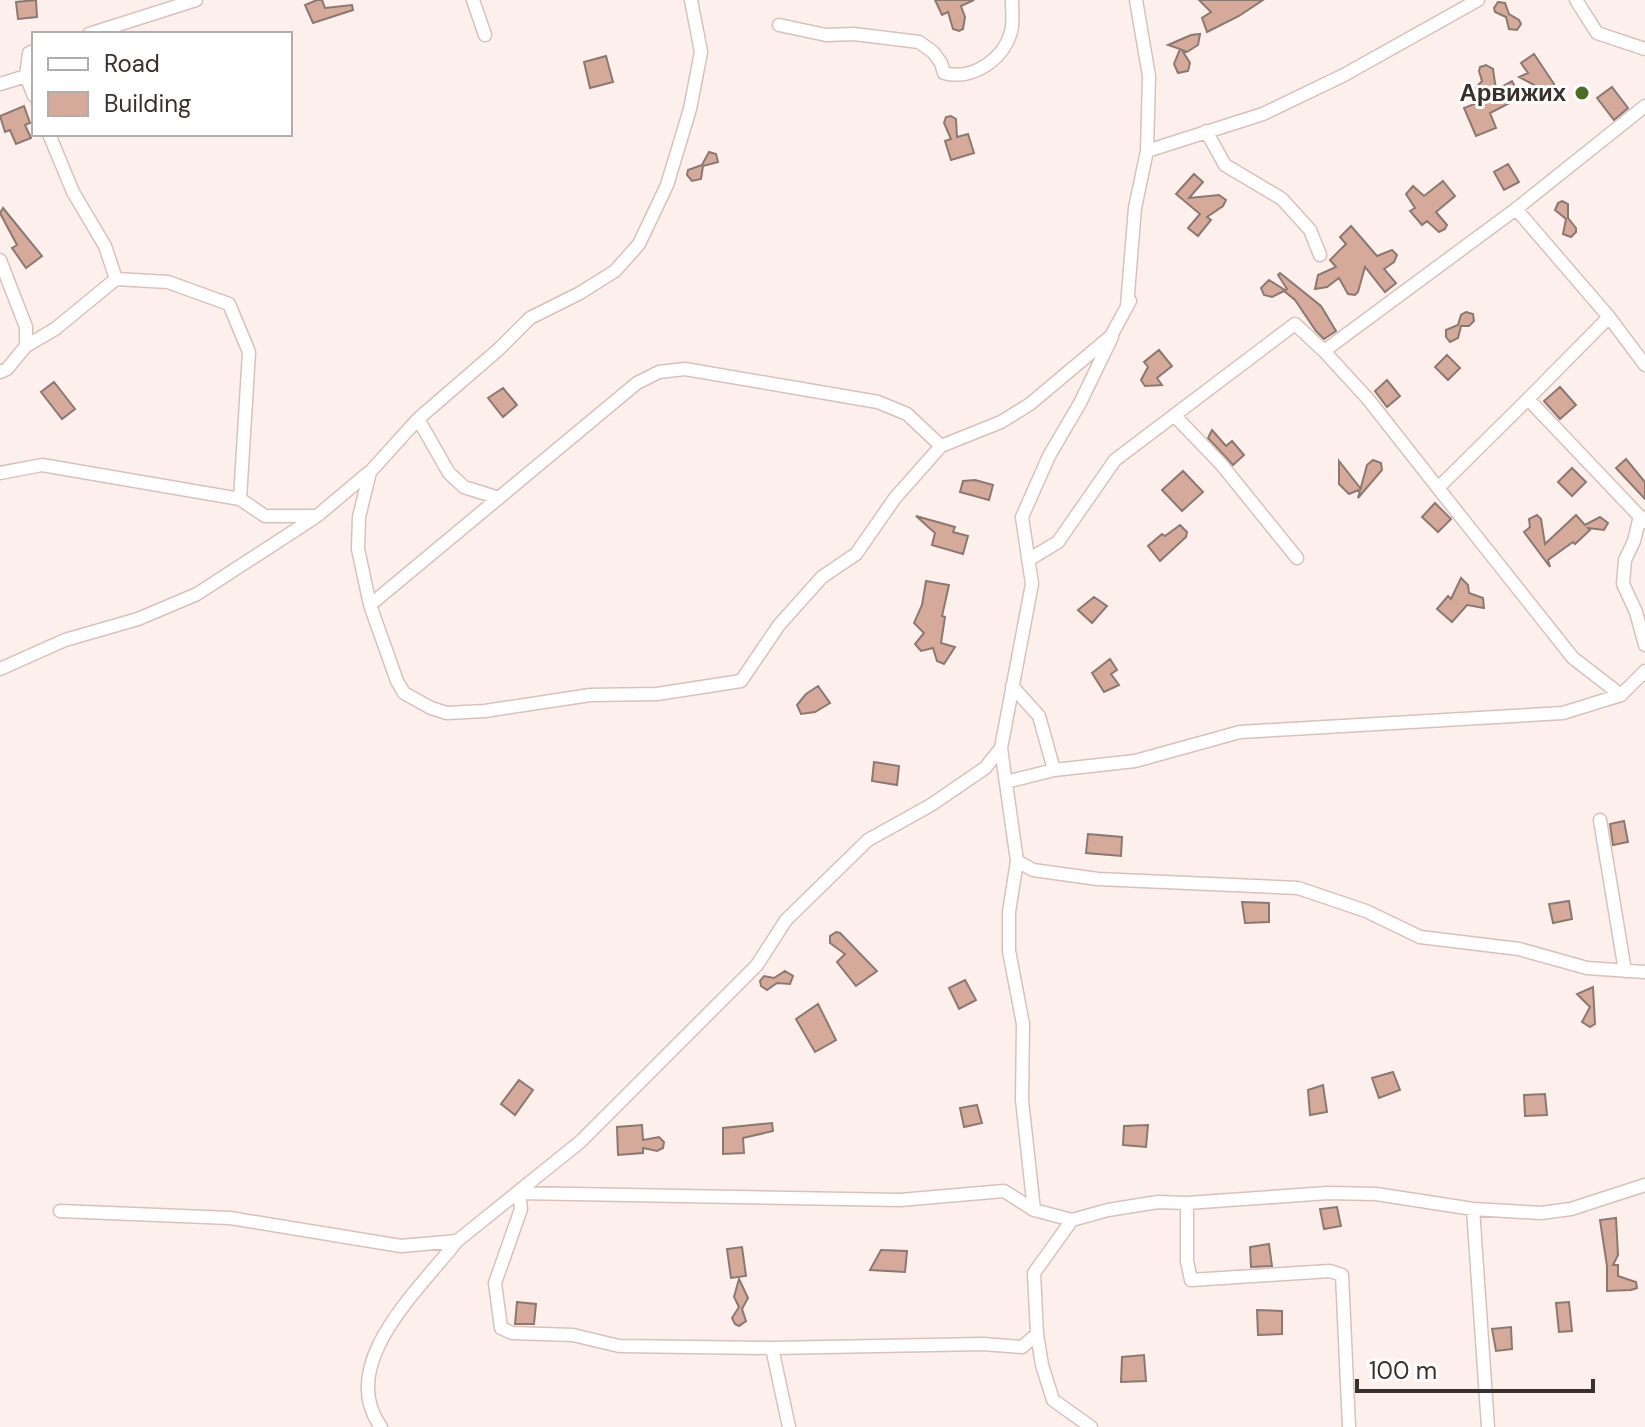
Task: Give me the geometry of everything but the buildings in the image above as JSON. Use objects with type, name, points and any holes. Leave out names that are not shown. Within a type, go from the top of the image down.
[{"type":"street","points":[[95,32],[196,0]]},
{"type":"street","points":[[473,0],[485,35]]},
{"type":"street","points":[[0,669],[65,640],[138,619],[197,594],[317,516],[370,472],[418,419],[530,318],[615,271],[639,244],[667,185],[690,109],[701,52],[691,0]]},
{"type":"street","points":[[779,25],[826,35],[854,34],[919,42],[933,52],[944,73],[957,77],[979,71],[995,59],[1012,30],[1012,0]]},
{"type":"street","points":[[1034,1210],[1022,1100],[1023,1024],[1009,951],[1009,912],[1017,861],[1001,748],[1032,584],[1022,517],[1049,456],[1080,403],[1130,301],[1135,208],[1147,151],[1149,76],[1136,0]]},
{"type":"street","points":[[1147,151],[1263,114],[1330,83],[1478,0]]},
{"type":"street","points":[[1576,0],[1597,33],[1645,49]]},
{"type":"street","points":[[32,52],[29,53],[26,76],[32,91]]},
{"type":"street","points":[[0,84],[26,76]]},
{"type":"street","points":[[1324,351],[1516,209],[1645,106]]},
{"type":"street","points":[[1206,131],[1225,165],[1282,199],[1310,230],[1320,255]]},
{"type":"street","points":[[50,136],[73,192],[105,246],[116,279]]},
{"type":"street","points":[[1516,209],[1609,317],[1645,365]]},
{"type":"street","points":[[0,260],[26,327],[26,346]]},
{"type":"street","points":[[0,372],[7,369],[26,346],[55,329],[116,279],[168,282],[229,304],[249,352],[240,499]]},
{"type":"street","points":[[370,472],[359,517],[358,549],[370,605],[388,661],[404,693],[447,713],[495,710],[590,695],[657,694],[741,681],[779,625],[822,577],[856,554],[895,498],[941,446],[1001,422],[1030,404],[1111,336],[1130,301]]},
{"type":"street","points":[[1438,488],[1609,317]]},
{"type":"street","points":[[1028,560],[1058,542],[1115,460],[1295,324],[1368,399],[1573,658],[1621,695]]},
{"type":"street","points":[[370,605],[637,383],[659,372],[685,369],[878,402],[907,414],[941,446]]},
{"type":"street","points":[[1528,399],[1642,519],[1625,560],[1623,584],[1636,612],[1645,645]]},
{"type":"street","points":[[1174,415],[1221,464],[1297,558]]},
{"type":"street","points":[[418,419],[449,473],[464,487],[499,498]]},
{"type":"street","points":[[0,473],[42,465],[240,499],[265,516],[317,516]]},
{"type":"street","points":[[1006,782],[1054,770],[1135,761],[1240,732],[1563,713],[1621,695],[1645,671]]},
{"type":"street","points":[[1012,686],[1039,716],[1054,770]]},
{"type":"street","points":[[381,1427],[371,1414],[367,1373],[392,1320],[457,1241],[580,1142],[757,965],[786,920],[868,840],[931,805],[985,768],[1001,748]]},
{"type":"street","points":[[1600,820],[1625,971]]},
{"type":"street","points":[[1017,861],[1033,870],[1098,879],[1298,888],[1366,911],[1420,937],[1519,949],[1587,968],[1645,972]]},
{"type":"street","points":[[519,1193],[900,1200],[1004,1191],[1034,1210],[1072,1220],[1108,1210],[1158,1202],[1187,1203],[1344,1193],[1376,1194],[1473,1209],[1541,1213],[1571,1209],[1645,1185]]},
{"type":"street","points":[[519,1193],[521,1209],[495,1283],[501,1328],[512,1333],[573,1335],[619,1346],[772,1348],[983,1344],[1022,1347],[1037,1334]]},
{"type":"street","points":[[1187,1203],[1187,1261],[1191,1280],[1330,1271],[1342,1275],[1349,1427]]},
{"type":"street","points":[[1473,1209],[1488,1427]]},
{"type":"street","points":[[60,1211],[230,1218],[401,1246],[457,1241]]},
{"type":"street","points":[[1072,1220],[1034,1273],[1037,1334],[1042,1365],[1053,1400],[1091,1427]]},
{"type":"street","points":[[772,1348],[789,1427]]},
{"type":"place","name":"Арвижих","points":[[1582,93]]}]
